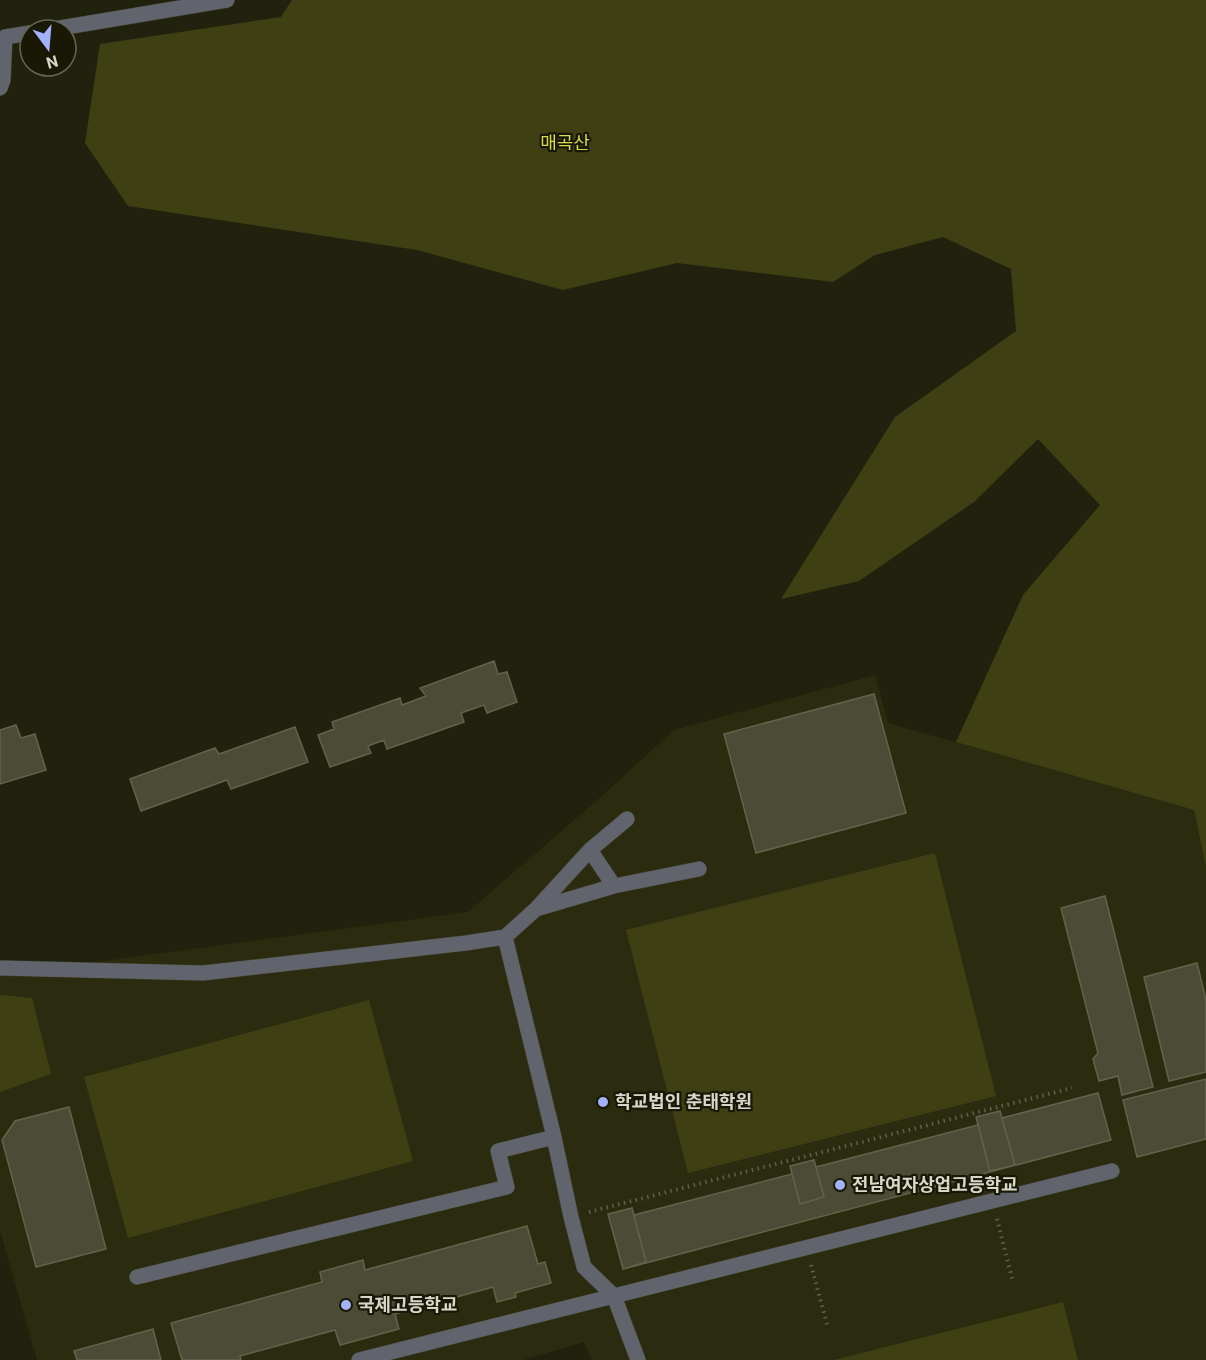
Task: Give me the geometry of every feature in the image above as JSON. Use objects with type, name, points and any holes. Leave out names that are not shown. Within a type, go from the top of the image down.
[{"type":"street","points":[[78,25],[227,0]]},
{"type":"street","points":[[0,88],[3,80],[3,33]]},
{"type":"street","points":[[0,968],[203,973],[504,937],[536,909],[590,850],[627,819]]},
{"type":"street","points":[[590,850],[614,886]]},
{"type":"street","points":[[536,909],[614,886],[699,869]]},
{"type":"street","points":[[504,937],[584,1267],[614,1296],[638,1360]]},
{"type":"street","points":[[137,1276],[507,1187],[498,1151],[554,1137]]},
{"type":"street","points":[[358,1360],[1112,1171]]},
{"type":"path","points":[[571,1217],[1072,1089]]},
{"type":"path","points":[[992,1201],[1013,1282]]},
{"type":"path","points":[[807,1248],[828,1328]]},
{"type":"shaded area","name":"학교법인 춘태학원","points":[[875,675],[888,723],[1194,810],[1206,867],[1206,1360],[592,1360],[584,1342],[523,1360],[37,1360],[0,1230],[0,975],[468,912],[674,730]]},
{"type":"green space","name":"매곡산","points":[[292,0],[1206,0],[1206,867],[1194,810],[956,742],[1023,595],[1100,505],[1038,439],[974,502],[859,581],[781,599],[895,417],[1016,331],[1011,269],[943,237],[875,255],[833,282],[677,263],[563,290],[417,250],[128,206],[85,143],[100,44],[281,17]]},
{"type":"green space","points":[[935,853],[996,1096],[688,1173],[626,930]]},
{"type":"green space","points":[[0,995],[32,998],[51,1074],[0,1092]]},
{"type":"green space","points":[[369,1000],[413,1161],[128,1238],[84,1077]]},
{"type":"green space","points":[[1063,1302],[1078,1360],[834,1360]]},
{"type":"building","points":[[494,661],[498,674],[507,672],[517,702],[487,713],[484,705],[461,713],[464,722],[387,749],[384,740],[368,746],[371,753],[330,767],[318,735],[334,729],[332,722],[400,698],[402,705],[426,696],[420,688]]},
{"type":"building","points":[[874,694],[906,813],[756,853],[724,734]]},
{"type":"building","points":[[16,725],[21,738],[35,734],[46,770],[0,784],[0,730]]},
{"type":"building","points":[[295,727],[308,762],[231,789],[227,780],[141,811],[130,779],[215,748],[219,754]]},
{"type":"building","points":[[1105,896],[1153,1087],[1122,1095],[1118,1076],[1099,1081],[1093,1059],[1098,1053],[1061,908]]},
{"type":"building","points":[[1197,963],[1206,1000],[1206,1072],[1169,1081],[1144,977]]},
{"type":"building","points":[[1206,1079],[1206,1139],[1137,1157],[1123,1100]]},
{"type":"building","points":[[1098,1093],[1111,1140],[623,1269],[608,1214],[632,1208],[634,1215],[792,1174],[790,1166],[814,1160],[816,1167],[978,1125],[976,1117],[1000,1111],[1002,1118]]},
{"type":"building","points":[[69,1107],[106,1249],[36,1267],[2,1140],[15,1121]]},
{"type":"building","points":[[1000,1111],[1015,1165],[990,1171],[976,1117]]},
{"type":"building","points":[[814,1160],[824,1197],[800,1204],[790,1166]]},
{"type":"building","points":[[632,1208],[646,1262],[623,1269],[608,1214]]},
{"type":"building","points":[[527,1226],[538,1264],[545,1262],[551,1283],[515,1293],[516,1297],[497,1302],[493,1287],[395,1314],[399,1329],[340,1345],[335,1330],[240,1356],[241,1360],[182,1360],[171,1323],[322,1282],[320,1272],[363,1260],[365,1270]]},
{"type":"building","points":[[153,1329],[161,1360],[77,1360],[74,1351]]},
{"type":"place","name":"학교법인 춘태학원","points":[[603,1102]]},
{"type":"place","name":"전남여자상업고등학교","points":[[840,1185]]},
{"type":"place","name":"국제고등학교","points":[[346,1305]]}]
